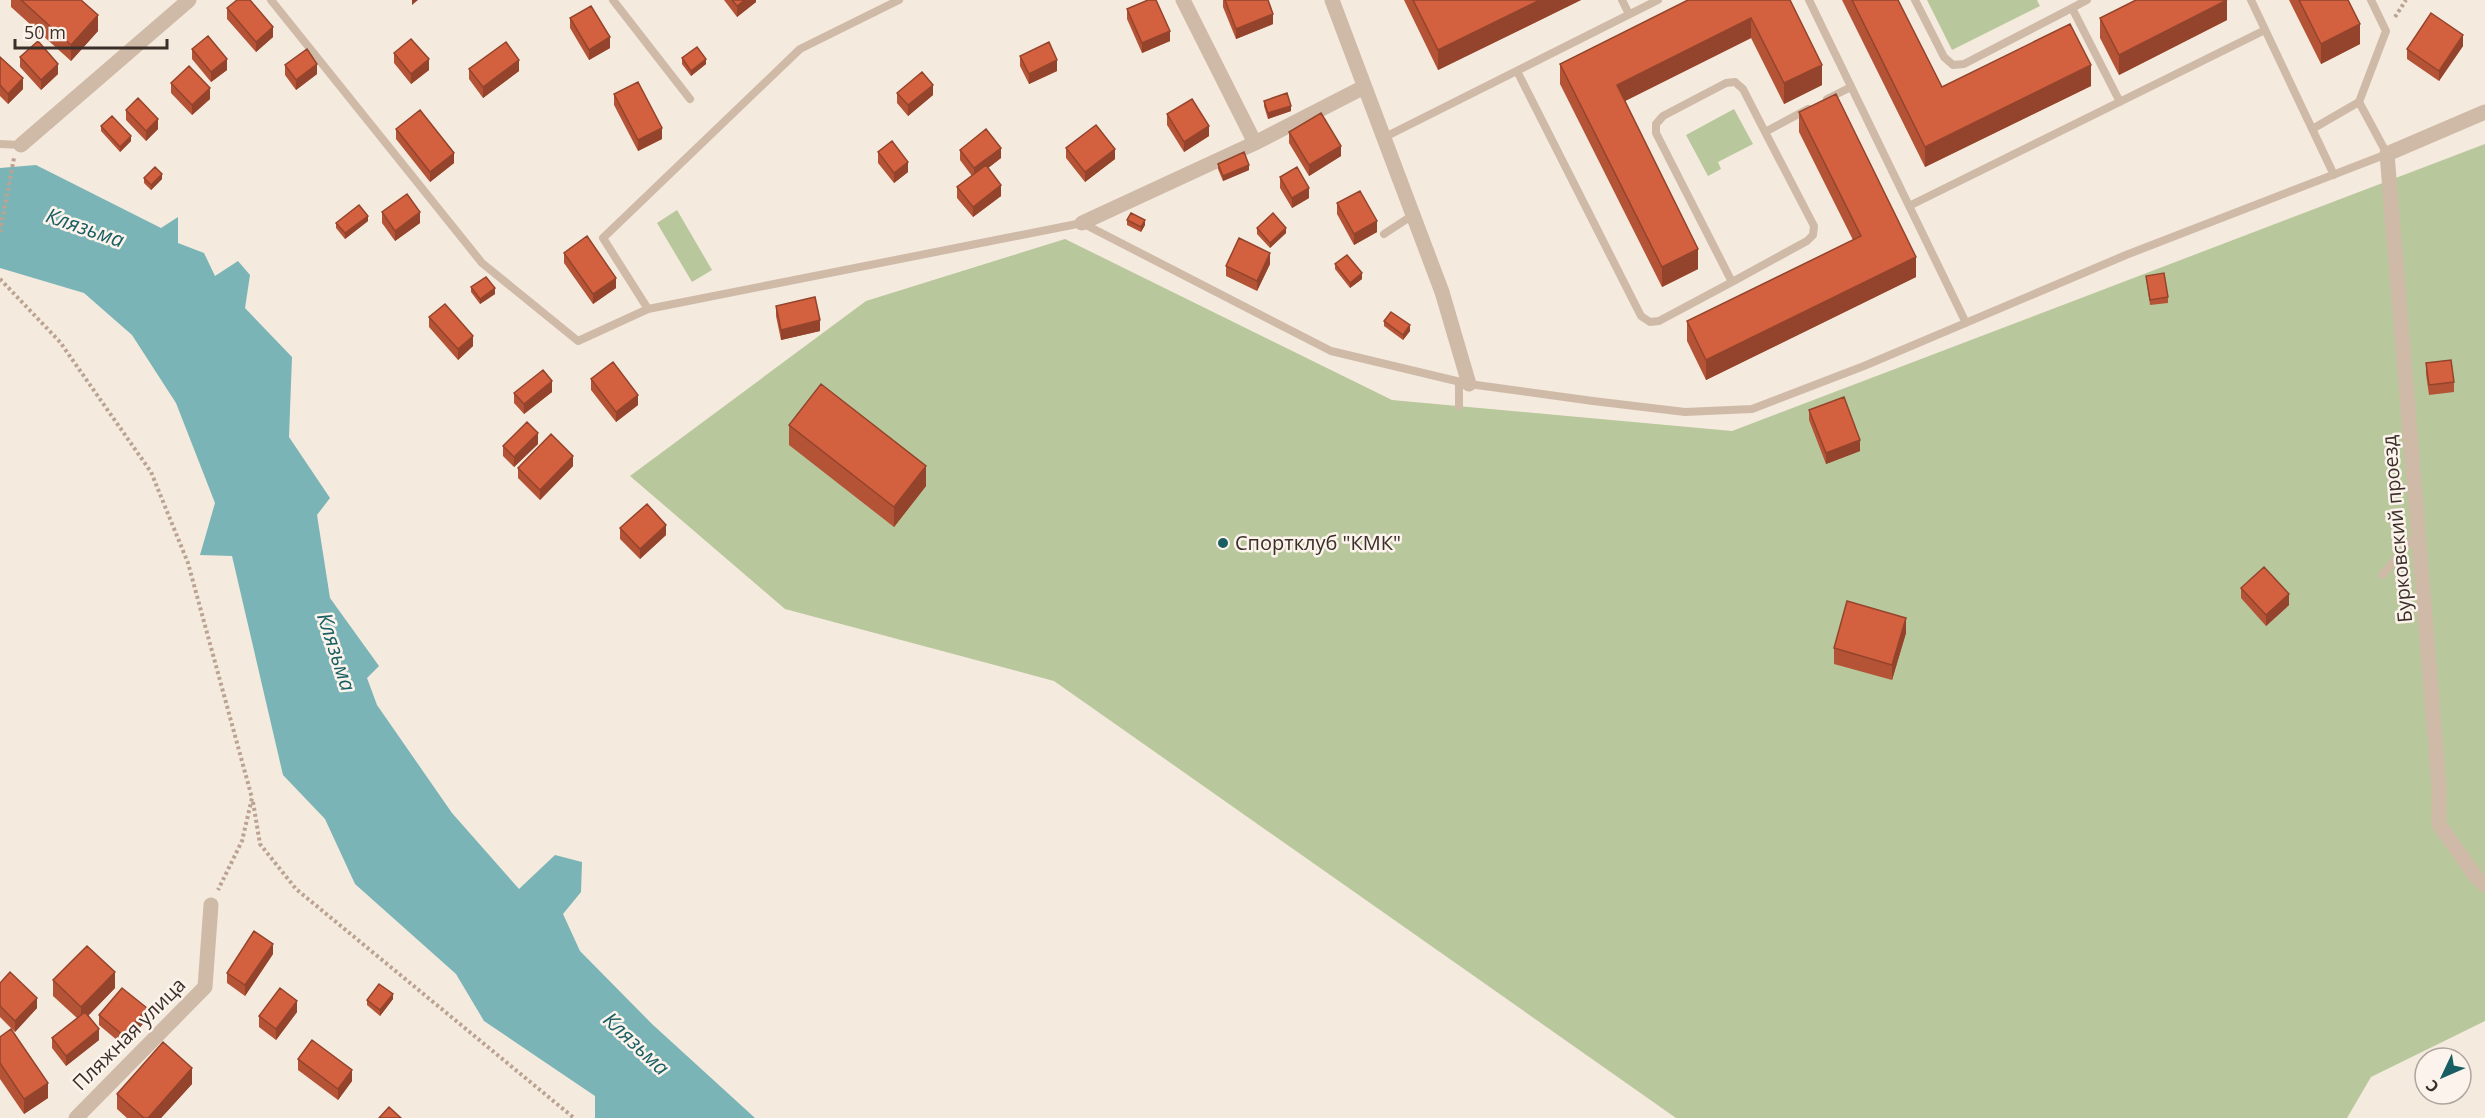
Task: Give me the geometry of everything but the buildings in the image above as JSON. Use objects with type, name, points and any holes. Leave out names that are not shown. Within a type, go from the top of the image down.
[{"type":"street","points":[[18,148],[189,0]]},
{"type":"street","points":[[1183,0],[1255,143]]},
{"type":"street","points":[[1332,0],[1442,292],[1464,383]]},
{"type":"street","points":[[1082,223],[1255,143],[1364,87]]},
{"type":"street","points":[[2387,154],[2485,112]]},
{"type":"street","name":"Бурковский проезд","points":[[2387,154],[2439,786],[2439,824],[2475,877],[2485,885]]},
{"type":"street","name":"Пляжная улица","points":[[76,1118],[205,987],[211,905]]},
{"type":"lane","points":[[271,0],[482,263],[578,341],[648,309],[1082,223],[1331,351],[1464,383],[1685,412],[1752,410],[2126,255],[2387,154],[2359,102]]},
{"type":"lane","points":[[613,0],[690,99]]},
{"type":"lane","points":[[648,309],[603,238],[800,49],[899,0]]},
{"type":"lane","points":[[1622,0],[1629,15]]},
{"type":"lane","points":[[1383,138],[1658,0]]},
{"type":"lane","points":[[1809,0],[1966,323]]},
{"type":"lane","points":[[1915,0],[1944,57],[1953,64],[1964,64],[2087,0]]},
{"type":"lane","points":[[2251,0],[2334,174]]},
{"type":"lane","points":[[2314,128],[2359,102],[2386,31],[2371,0]]},
{"type":"lane","points":[[2072,8],[2120,102]]},
{"type":"lane","points":[[1909,206],[2265,30]]},
{"type":"lane","points":[[1517,71],[1641,316],[1650,322],[1659,321],[1732,282],[1807,241],[1813,235],[1814,226],[1743,89],[1735,82],[1726,82],[1663,116],[1656,124],[1656,133],[1732,282]]},
{"type":"lane","points":[[1822,102],[1851,87]]},
{"type":"lane","points":[[1765,132],[1813,107]]},
{"type":"lane","points":[[0,144],[18,148]]},
{"type":"lane","points":[[1384,234],[1413,215]]},
{"type":"lane","points":[[1459,406],[1464,383]]},
{"type":"lane","points":[[2382,575],[2418,533]]},
{"type":"path","points":[[0,232],[18,148]]},
{"type":"path","points":[[0,279],[60,342],[151,472],[188,563],[252,798],[260,844],[296,889],[574,1118]]},
{"type":"path","points":[[211,905],[242,841],[252,798]]},
{"type":"green space","points":[[1927,0],[2037,0],[2040,6],[1952,50]]},
{"type":"green space","points":[[1734,109],[1753,144],[1718,162],[1721,169],[1708,176],[1686,135]]},
{"type":"green space","points":[[2485,144],[2485,1021],[2434,1046],[2413,1046],[2413,1056],[2371,1077],[2347,1118],[1676,1118],[1054,681],[785,609],[630,476],[866,301],[1065,239],[1392,400],[1732,431]]},
{"type":"green space","points":[[677,210],[712,270],[692,282],[657,223]]},
{"type":"water","name":"Клязьма","points":[[36,165],[161,228],[178,217],[178,243],[204,253],[215,276],[238,261],[250,275],[245,308],[292,357],[289,437],[330,498],[317,515],[330,598],[379,666],[367,678],[377,705],[452,813],[519,889],[555,855],[582,862],[581,892],[563,914],[580,951],[652,1024],[755,1118],[595,1118],[595,1096],[484,1021],[456,974],[355,884],[325,819],[283,775],[232,556],[200,555],[215,503],[176,403],[132,335],[84,293],[0,268],[0,168]]},
{"type":"place","name":"Спортклуб \"КМК\"","points":[[1223,543]]}]
